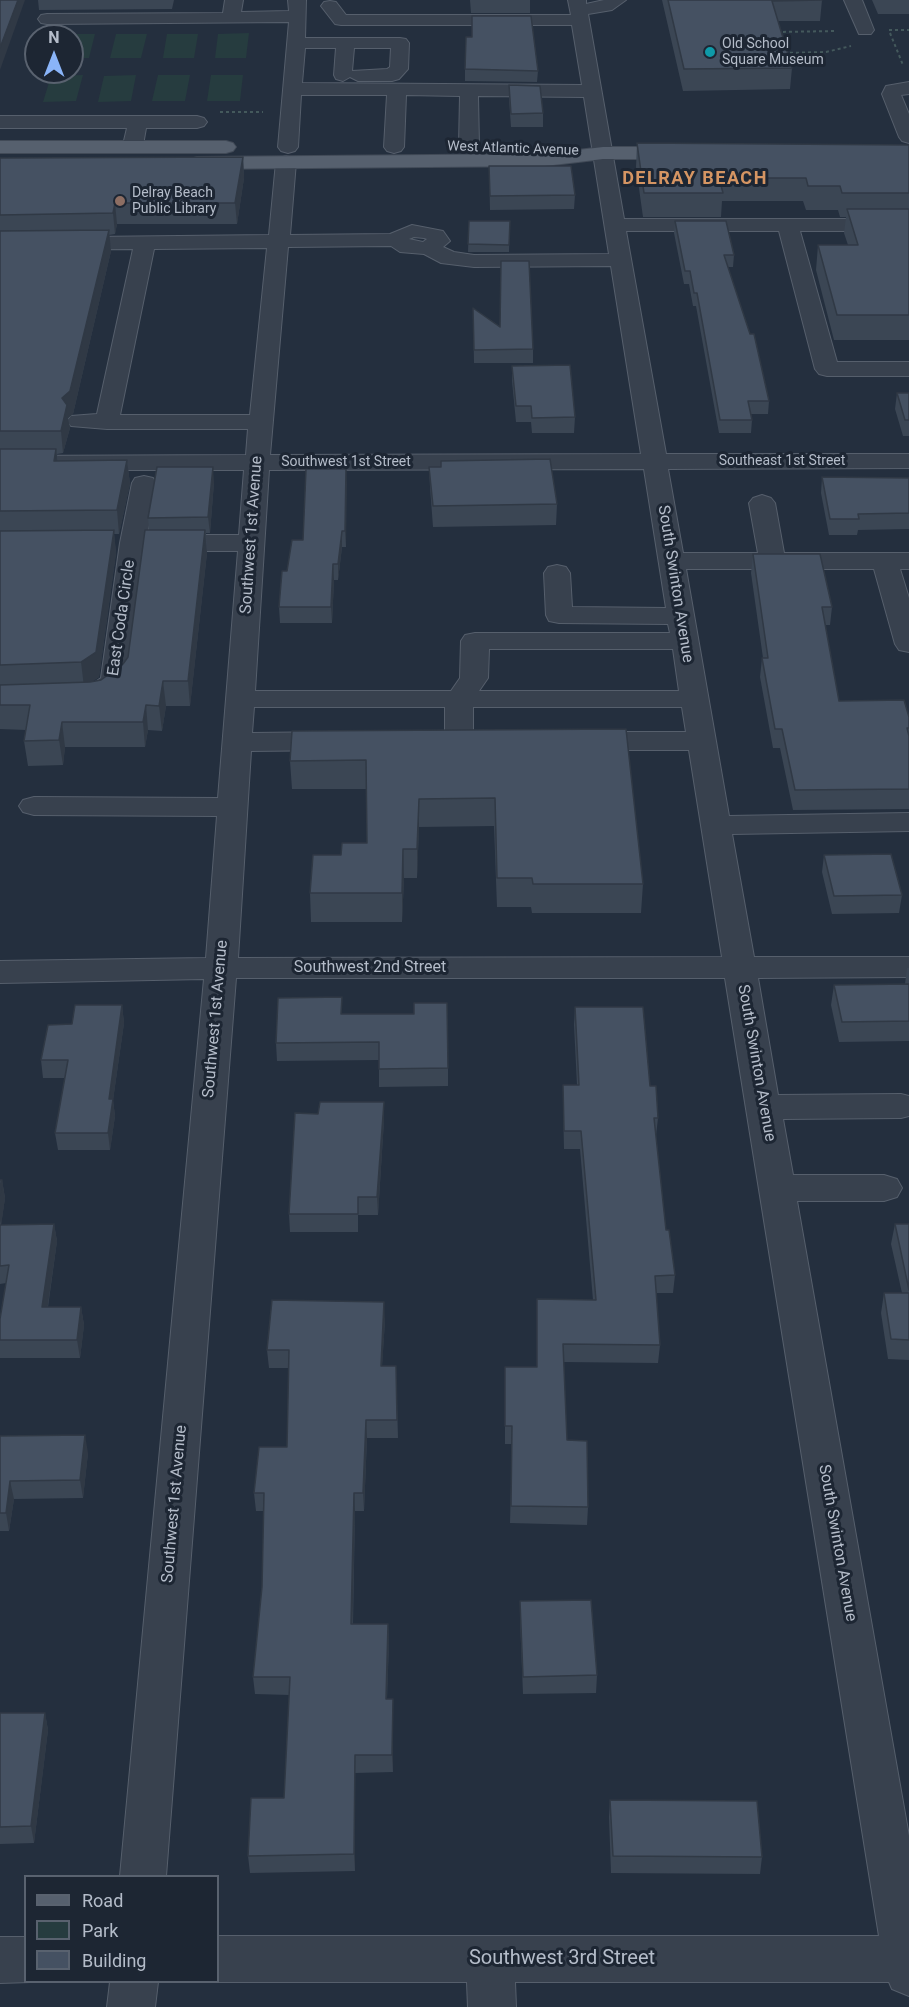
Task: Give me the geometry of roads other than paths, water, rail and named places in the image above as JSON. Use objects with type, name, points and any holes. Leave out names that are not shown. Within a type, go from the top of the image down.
[{"type":"main road","name":"West Atlantic Avenue","points":[[0,163],[237,162],[344,147],[534,146],[603,153]]},
{"type":"main road","name":"West Atlantic Avenue","points":[[0,147],[133,147],[287,154],[545,160],[603,153]]},
{"type":"main road","points":[[603,153],[699,153]]},
{"type":"street","points":[[231,18],[234,0]]},
{"type":"street","points":[[461,0],[461,20]]},
{"type":"street","points":[[47,19],[231,18],[298,6],[330,6],[341,20],[461,20],[578,10],[606,6],[617,0]]},
{"type":"street","points":[[853,0],[865,30]]},
{"type":"street","name":"Southwest 1st Avenue","points":[[142,1875],[221,968],[257,462],[287,154],[298,6]]},
{"type":"street","name":"South Swinton Avenue","points":[[578,10],[908,1964]]},
{"type":"street","points":[[291,89],[392,75],[399,69],[400,43],[294,43]]},
{"type":"street","points":[[343,82],[345,43]]},
{"type":"street","points":[[343,82],[397,89],[592,91]]},
{"type":"street","points":[[909,88],[893,90],[891,94],[909,137]]},
{"type":"street","points":[[394,147],[397,89]]},
{"type":"street","points":[[469,89],[469,146]]},
{"type":"street","points":[[0,122],[197,123]]},
{"type":"street","points":[[133,147],[138,123]]},
{"type":"street","points":[[615,225],[909,225]]},
{"type":"street","points":[[788,225],[827,369],[909,369]]},
{"type":"street","points":[[0,244],[396,240],[406,248],[427,248],[449,258],[474,261],[621,260]]},
{"type":"street","points":[[107,422],[145,243]]},
{"type":"street","points":[[79,421],[261,422]]},
{"type":"street","name":"Southeast 1st Street","points":[[655,461],[909,461]]},
{"type":"street","name":"Southwest 1st Street","points":[[0,463],[655,461]]},
{"type":"street","name":"East Coda Circle","points":[[0,700],[92,697],[114,681],[122,543],[144,483]]},
{"type":"street","points":[[762,503],[772,561]]},
{"type":"street","points":[[122,543],[252,543]]},
{"type":"street","points":[[672,561],[897,561],[909,644]]},
{"type":"street","points":[[556,573],[560,615],[685,640]]},
{"type":"street","points":[[460,741],[459,699],[474,678],[476,661],[685,640]]},
{"type":"street","points":[[240,699],[694,699]]},
{"type":"street","points":[[237,742],[367,741]]},
{"type":"street","points":[[554,741],[702,741]]},
{"type":"street","points":[[34,806],[233,807]]},
{"type":"street","points":[[716,825],[909,822]]},
{"type":"street","name":"Southwest 2nd Street","points":[[0,972],[221,968],[909,967]]},
{"type":"street","points":[[763,1107],[901,1106]]},
{"type":"street","points":[[777,1188],[884,1188]]},
{"type":"street","name":"Southwest 3rd Street","points":[[219,1959],[490,1959],[908,1964]]},
{"type":"street","points":[[490,1959],[492,2007]]},
{"type":"street","points":[[0,1960],[24,1960]]},
{"type":"street","points":[[131,2007],[134,1983]]},
{"type":"place","name":"Old School Square Museum","points":[[710,52]]},
{"type":"place","name":"Delray Beach Public Library","points":[[120,201]]},
{"type":"district","name":"DELRAY BEACH","points":[[695,179]]}]
